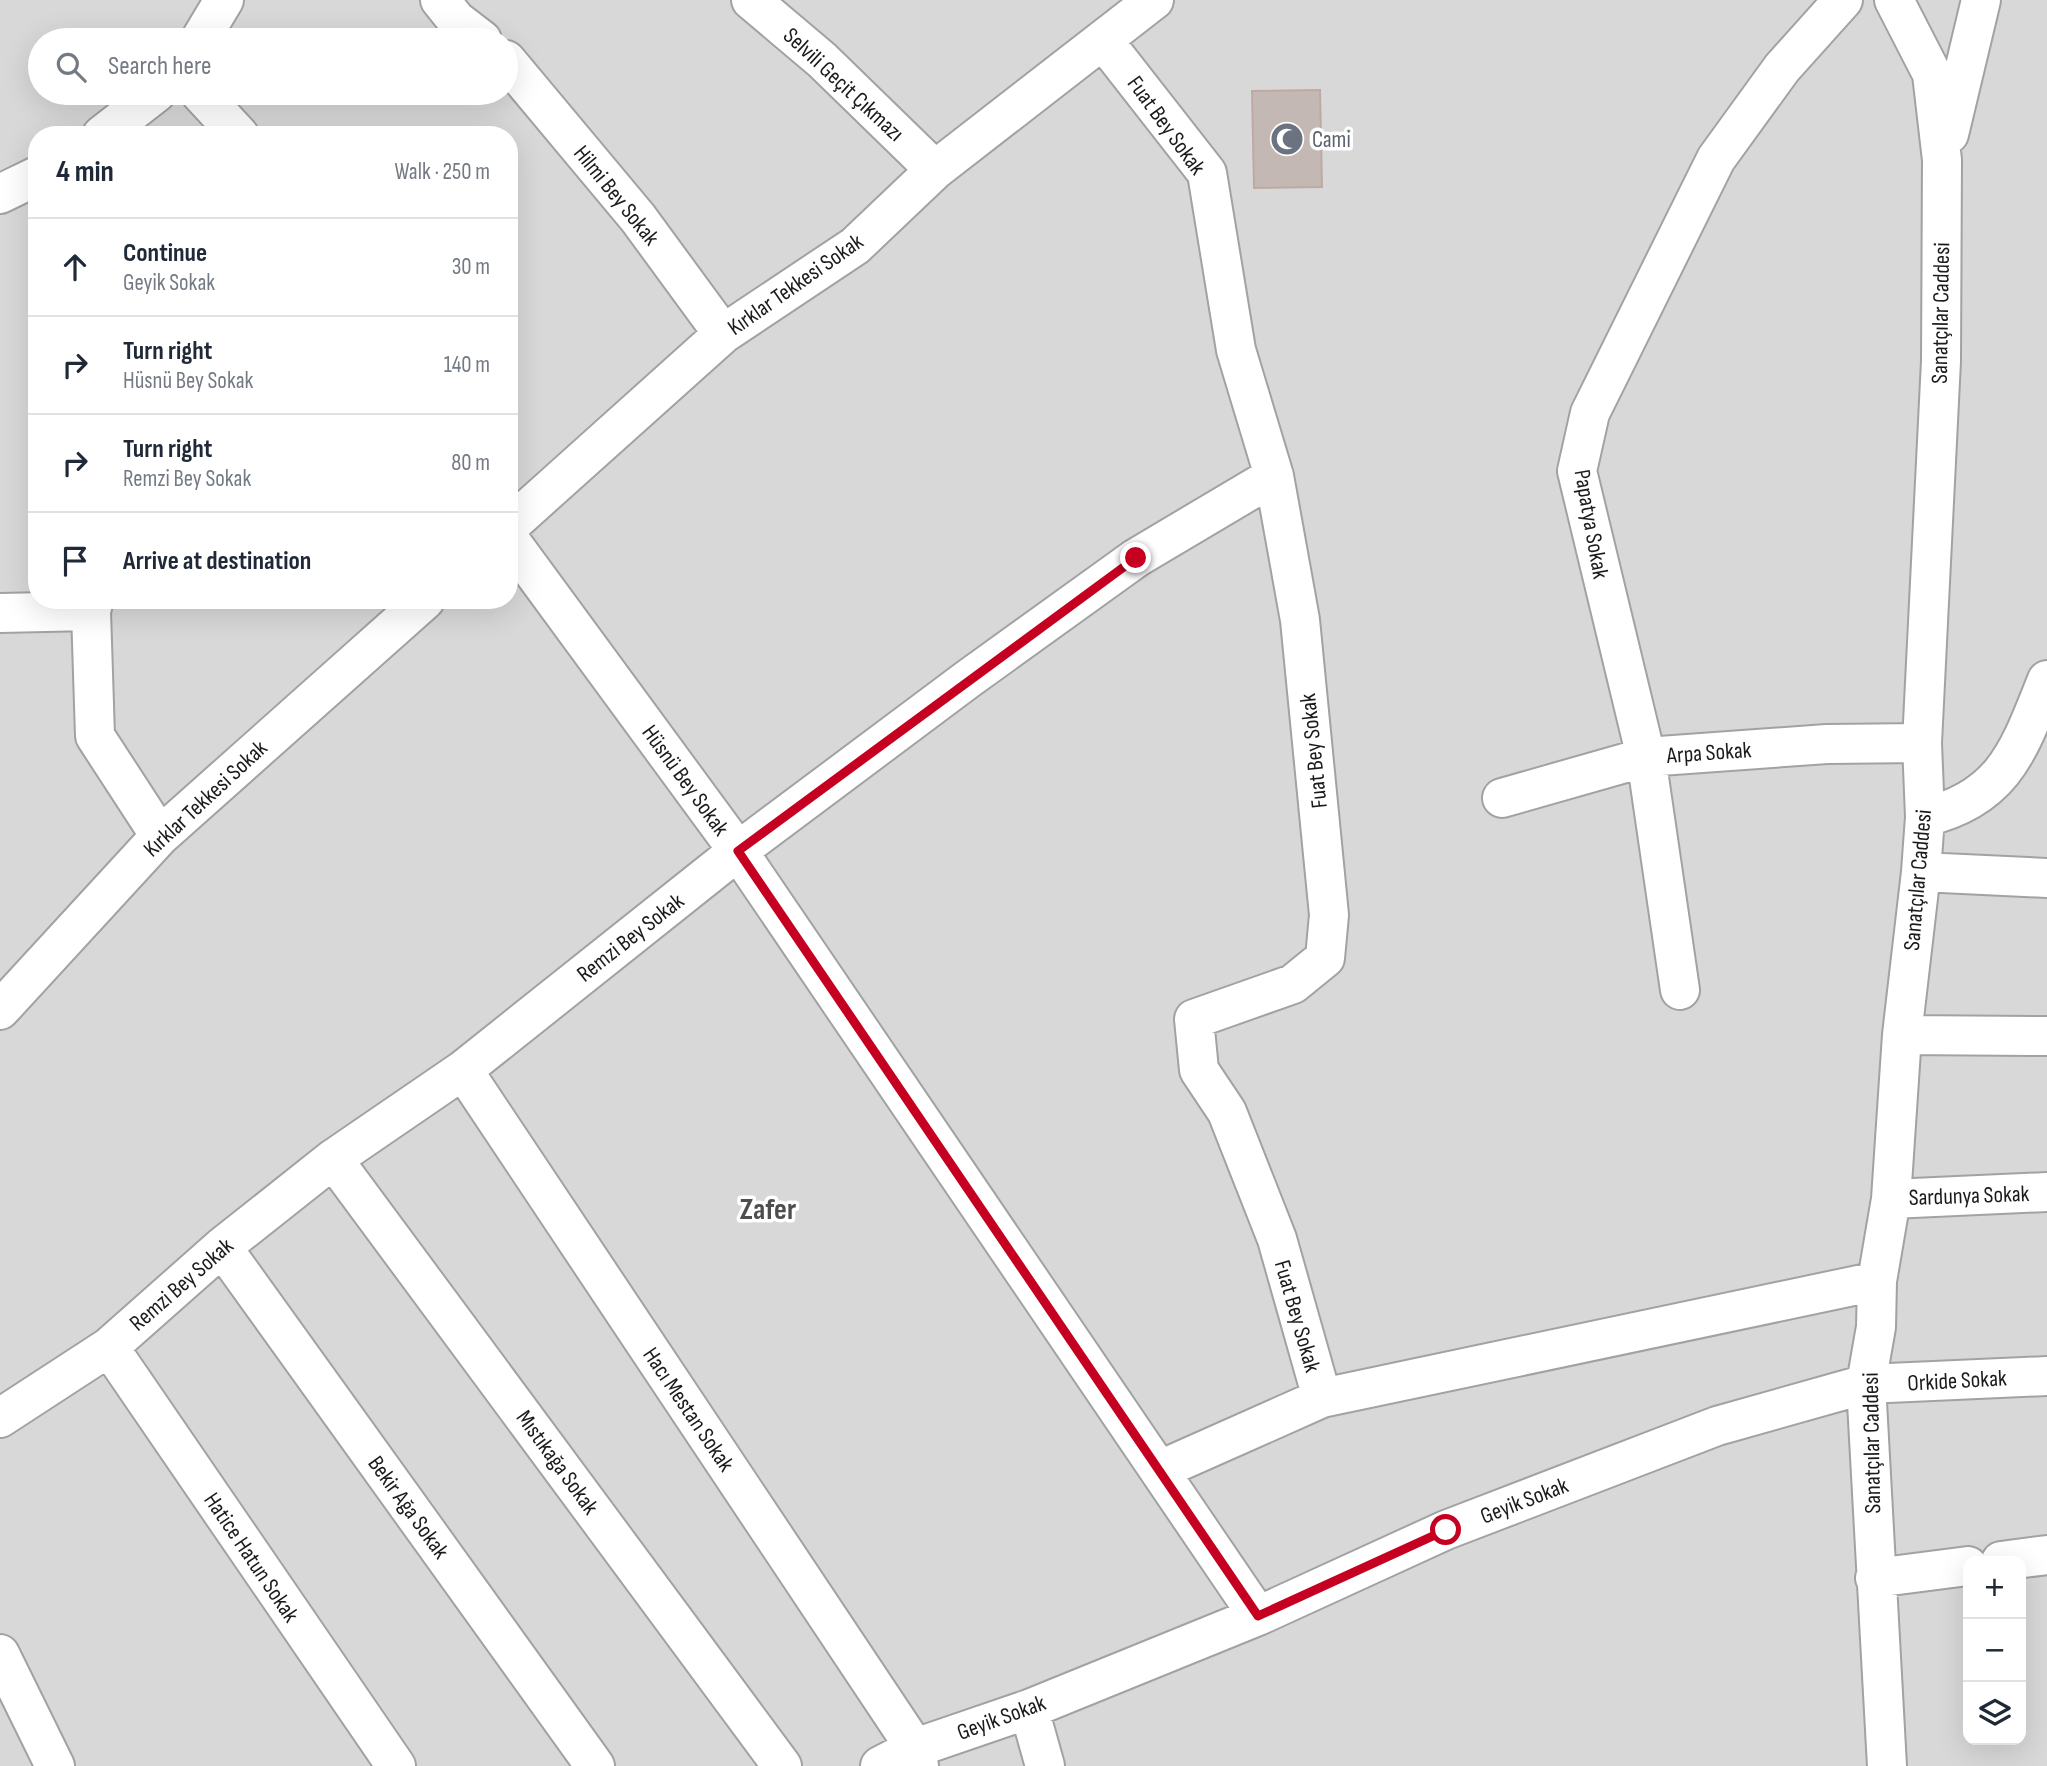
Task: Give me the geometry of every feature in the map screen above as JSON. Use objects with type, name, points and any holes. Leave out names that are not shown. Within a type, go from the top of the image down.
[{"type":"street","points":[[207,28],[224,0]]},
{"type":"street","points":[[440,0],[466,28]]},
{"type":"street","name":"Selvili Geçit Çıkmazı","points":[[751,0],[822,60],[935,170]]},
{"type":"street","name":"Kırklar Tekkesi Sokak","points":[[518,518],[723,334],[855,246],[935,170],[1154,0]]},
{"type":"street","name":"Papatya Sokak","points":[[1680,990],[1646,757],[1577,471],[1590,413],[1716,159],[1782,68],[1843,0]]},
{"type":"street","name":"Sanatçılar Caddesi","points":[[1887,1766],[1866,1384],[1876,1327],[1877,1281],[1891,1199],[1902,1035],[1921,872],[1924,817],[1922,743],[1941,361],[1942,160],[1932,74],[1894,0]]},
{"type":"street","points":[[1942,160],[1981,0]]},
{"type":"street","name":"Fuat Bey Sokak","points":[[1104,40],[1207,173],[1236,350],[1274,476],[1300,620],[1329,915],[1325,958],[1293,984],[1194,1019],[1199,1070],[1227,1112],[1277,1239],[1322,1398]]},
{"type":"street","name":"Hilmi Bey Sokak","points":[[518,74],[638,218],[723,334]]},
{"type":"street","points":[[114,126],[141,105]]},
{"type":"street","points":[[211,105],[231,126]]},
{"type":"street","points":[[0,194],[28,180]]},
{"type":"street","name":"Remzi Bey Sokak","points":[[0,1419],[109,1348],[222,1247],[333,1159],[463,1070],[738,851],[1136,558],[1274,476]]},
{"type":"street","name":"Hüsnü Bey Sokak","points":[[518,551],[738,851],[1258,1616]]},
{"type":"street","points":[[0,613],[46,609]]},
{"type":"street","points":[[93,609],[95,736],[160,836]]},
{"type":"street","name":"Kırklar Tekkesi Sokak","points":[[0,1010],[160,836],[415,609]]},
{"type":"street","points":[[1924,817],[1953,811],[2031,758],[2047,680]]},
{"type":"street","name":"Arpa Sokak","points":[[1502,798],[1646,757],[1827,744],[1922,743]]},
{"type":"street","points":[[1921,872],[2047,878]]},
{"type":"street","points":[[1902,1035],[2047,1036]]},
{"type":"street","name":"Hacı Mestan Sokak","points":[[463,1070],[917,1757]]},
{"type":"street","name":"Mıstıkağa Sokak","points":[[333,1159],[782,1766]]},
{"type":"street","name":"Sardunya Sokak","points":[[1891,1199],[2047,1192]]},
{"type":"street","name":"Bekir Ağa Sokak","points":[[222,1247],[595,1766]]},
{"type":"street","points":[[1160,1470],[1322,1398],[1877,1281]]},
{"type":"street","name":"Hatice Hatun Sokak","points":[[109,1348],[396,1766]]},
{"type":"street","name":"Orkide Sokak","points":[[1866,1384],[2047,1376]]},
{"type":"street","name":"Geyik Sokak","points":[[880,1766],[917,1757],[1258,1616],[1446,1530],[1691,1436],[1866,1384]]},
{"type":"street","points":[[2026,1558],[2047,1555]]},
{"type":"street","points":[[1875,1578],[1963,1567]]},
{"type":"street","points":[[0,1654],[55,1766]]},
{"type":"street","points":[[1029,1709],[1045,1766]]},
{"type":"shaded area","points":[[0,0],[2047,0],[2047,1766],[0,1766]]},
{"type":"building","name":"Cami","points":[[1320,90],[1322,187],[1254,188],[1252,91]]},
{"type":"place","name":"Cami","points":[[1287,139]]},
{"type":"district","name":"Zafer","points":[[768,1209]]},
{"type":"route","points":[[1136,558],[968,679],[738,851],[1258,1616],[1446,1530]]}]
